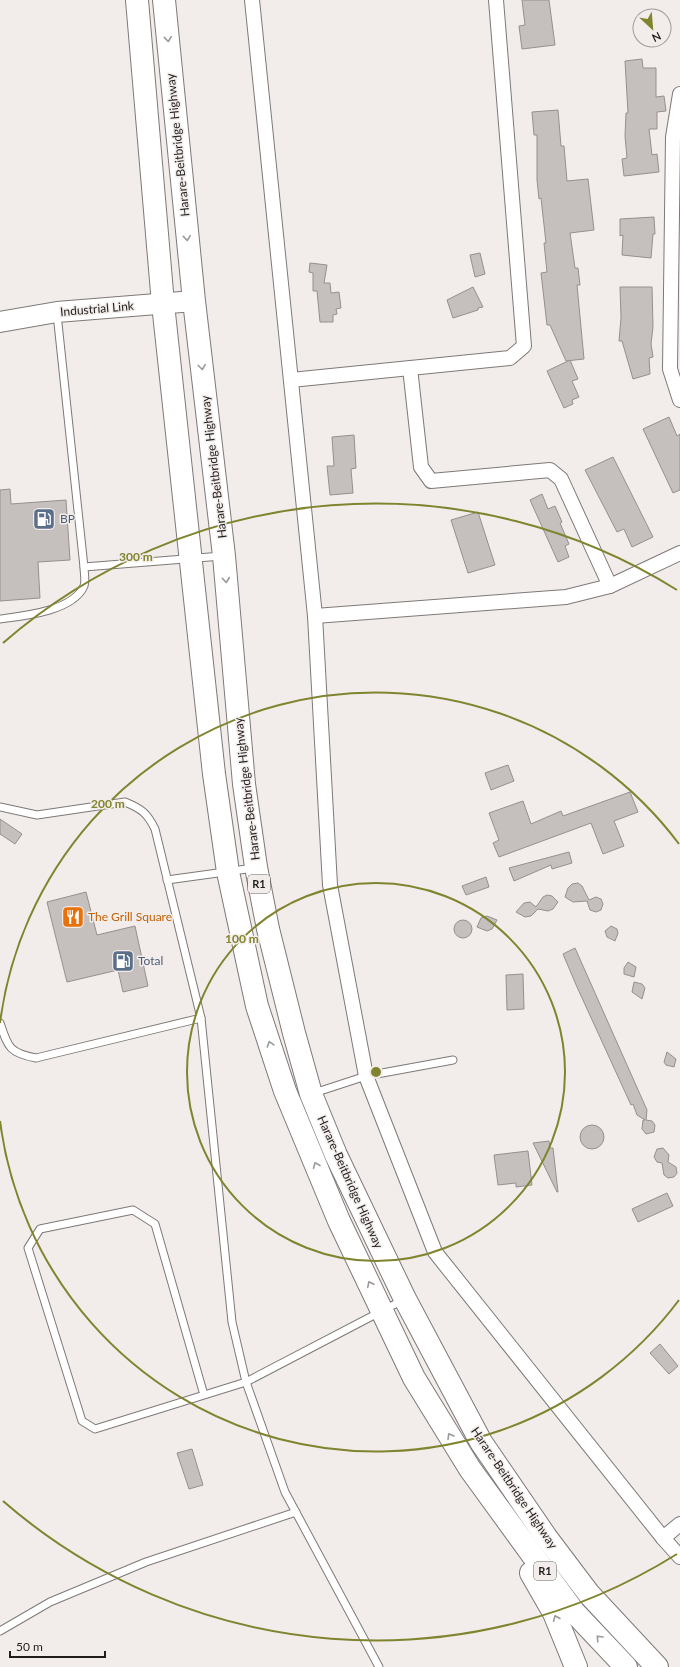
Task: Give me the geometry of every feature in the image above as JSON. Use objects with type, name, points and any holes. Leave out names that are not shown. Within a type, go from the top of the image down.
[{"type":"highway","name":"Harare-Beitbridge Highway","points":[[137,0],[163,304],[214,774],[228,872],[251,983],[286,1091],[339,1221],[414,1378],[470,1469],[574,1612],[626,1667]]},
{"type":"highway","name":"Harare-Beitbridge Highway","points":[[164,0],[194,301],[224,556],[244,784],[256,867],[268,929],[294,1034],[311,1094],[336,1155],[405,1299],[481,1442],[546,1537],[589,1594],[657,1667]]},
{"type":"highway","name":"R1","points":[[470,1469],[554,1613],[576,1667]]},
{"type":"street","points":[[252,0],[315,616],[330,885],[366,1076],[435,1252],[663,1538],[680,1557]]},
{"type":"street","points":[[291,380],[510,358],[524,346],[496,0]]},
{"type":"street","points":[[680,94],[674,137],[670,369],[680,400]]},
{"type":"street","name":"Industrial Link","points":[[0,322],[57,312],[194,301]]},
{"type":"street","points":[[410,368],[421,467],[431,481],[550,470],[561,479],[610,586]]},
{"type":"street","points":[[315,616],[566,598],[610,586],[680,553]]},
{"type":"street","points":[[663,1538],[680,1524]]},
{"type":"lane","points":[[0,619],[34,616],[71,600],[79,594],[85,584],[57,312]]},
{"type":"lane","points":[[84,567],[128,565],[190,557],[224,556]]},
{"type":"lane","points":[[0,807],[37,815],[125,802],[148,815],[155,829],[201,1018],[232,1322],[246,1382],[284,1492],[379,1667]]},
{"type":"lane","points":[[167,880],[256,867]]},
{"type":"lane","points":[[0,1023],[7,1045],[22,1056],[36,1058],[201,1018]]},
{"type":"lane","points":[[311,1094],[366,1076],[453,1060]]},
{"type":"lane","points":[[204,1395],[155,1224],[133,1210],[40,1230],[28,1248],[82,1421],[95,1429],[246,1382],[405,1299]]},
{"type":"lane","points":[[0,1631],[50,1602],[146,1562],[296,1512]]},
{"type":"building","points":[[522,0],[549,0],[555,45],[522,49],[519,26],[525,25]]},
{"type":"building","points":[[642,59],[643,68],[656,68],[656,97],[664,96],[666,111],[657,112],[657,129],[649,129],[652,155],[657,154],[659,172],[624,176],[622,159],[627,158],[625,136],[626,113],[628,113],[625,61]]},
{"type":"building","points":[[558,110],[561,146],[564,146],[567,181],[588,179],[594,230],[570,233],[575,268],[578,268],[580,285],[577,285],[584,359],[566,361],[550,325],[547,325],[541,273],[547,272],[544,243],[546,243],[541,198],[539,199],[537,180],[537,135],[534,135],[532,112]]},
{"type":"building","points":[[654,217],[655,234],[653,234],[651,258],[622,255],[623,235],[620,236],[620,219]]},
{"type":"building","points":[[480,253],[485,274],[475,277],[470,255]]},
{"type":"building","points":[[310,263],[327,265],[324,283],[330,283],[331,293],[339,292],[341,308],[336,309],[337,314],[333,315],[333,322],[320,322],[317,291],[313,291],[313,273],[309,272]]},
{"type":"building","points":[[473,287],[483,307],[453,318],[447,300]]},
{"type":"building","points":[[620,287],[652,287],[653,327],[651,344],[653,357],[649,358],[650,374],[633,379],[622,341],[619,341],[621,318]]},
{"type":"building","points":[[570,360],[578,379],[572,381],[579,397],[572,400],[573,404],[564,408],[547,371]]},
{"type":"building","points":[[669,417],[677,436],[680,434],[680,490],[673,493],[643,429]]},
{"type":"building","points":[[354,435],[356,468],[351,469],[353,493],[330,495],[327,466],[334,466],[332,437]]},
{"type":"building","points":[[613,457],[653,537],[632,547],[624,529],[617,532],[585,470]]},
{"type":"building","points":[[10,489],[11,504],[66,500],[70,560],[38,562],[40,598],[0,601],[0,490]]},
{"type":"building","points":[[542,494],[548,509],[555,506],[569,544],[565,546],[569,557],[558,562],[530,500]]},
{"type":"building","points":[[478,512],[495,565],[468,573],[451,520]]},
{"type":"building","points":[[508,765],[514,781],[491,790],[485,773]]},
{"type":"building","points":[[630,792],[638,812],[614,821],[624,846],[603,854],[591,823],[499,857],[493,843],[499,840],[489,813],[523,801],[531,824],[561,811],[563,816]]},
{"type":"building","points":[[0,819],[22,834],[15,844],[0,834]]},
{"type":"building","points":[[569,852],[572,863],[552,869],[551,865],[514,881],[509,868]]},
{"type":"building","points":[[486,877],[489,887],[466,895],[462,886]]},
{"type":"building","points":[[578,883],[582,886],[589,900],[596,897],[601,899],[603,904],[601,910],[596,912],[590,910],[587,901],[573,902],[565,897],[568,888],[572,884]]},
{"type":"building","points":[[86,892],[97,935],[135,926],[148,986],[123,992],[118,970],[67,982],[47,902]]},
{"type":"building","points":[[547,895],[552,896],[558,902],[553,909],[548,911],[538,909],[531,916],[525,917],[516,912],[524,903],[530,902],[536,907],[543,897]]},
{"type":"building","points":[[487,916],[497,920],[492,929],[487,931],[477,927],[481,918]]},
{"type":"building","points":[[463,920],[469,923],[472,929],[469,935],[463,938],[457,935],[454,929],[457,923]]},
{"type":"building","points":[[611,926],[617,929],[618,933],[615,941],[607,937],[605,931]]},
{"type":"building","points":[[575,948],[647,1110],[646,1120],[652,1121],[655,1125],[654,1132],[646,1134],[642,1129],[643,1120],[645,1120],[637,1115],[633,1104],[631,1105],[577,987],[563,954]]},
{"type":"building","points":[[628,962],[636,967],[634,977],[624,974],[624,968]]},
{"type":"building","points":[[523,974],[524,1009],[507,1010],[506,975]]},
{"type":"building","points":[[634,982],[642,984],[645,988],[642,999],[632,992]]},
{"type":"building","points":[[667,1052],[676,1059],[674,1067],[666,1065],[664,1062]]},
{"type":"building","points":[[587,1125],[597,1125],[604,1132],[604,1142],[597,1149],[587,1149],[580,1142],[580,1132]]},
{"type":"building","points":[[549,1141],[550,1148],[553,1148],[558,1192],[533,1143]]},
{"type":"building","points":[[663,1148],[669,1155],[668,1162],[676,1167],[677,1173],[674,1177],[668,1178],[664,1175],[662,1163],[657,1162],[654,1157],[657,1149]]},
{"type":"building","points":[[528,1151],[532,1185],[516,1187],[516,1183],[498,1185],[494,1155]]},
{"type":"building","points":[[667,1193],[673,1206],[638,1222],[632,1209]]},
{"type":"building","points":[[660,1344],[678,1366],[669,1374],[650,1353]]},
{"type":"building","points":[[192,1449],[203,1485],[189,1489],[177,1453]]},
{"type":"place","name":"BP","points":[[44,519]]},
{"type":"place","name":"The Grill Square","points":[[73,917]]},
{"type":"place","name":"Total","points":[[123,961]]}]
